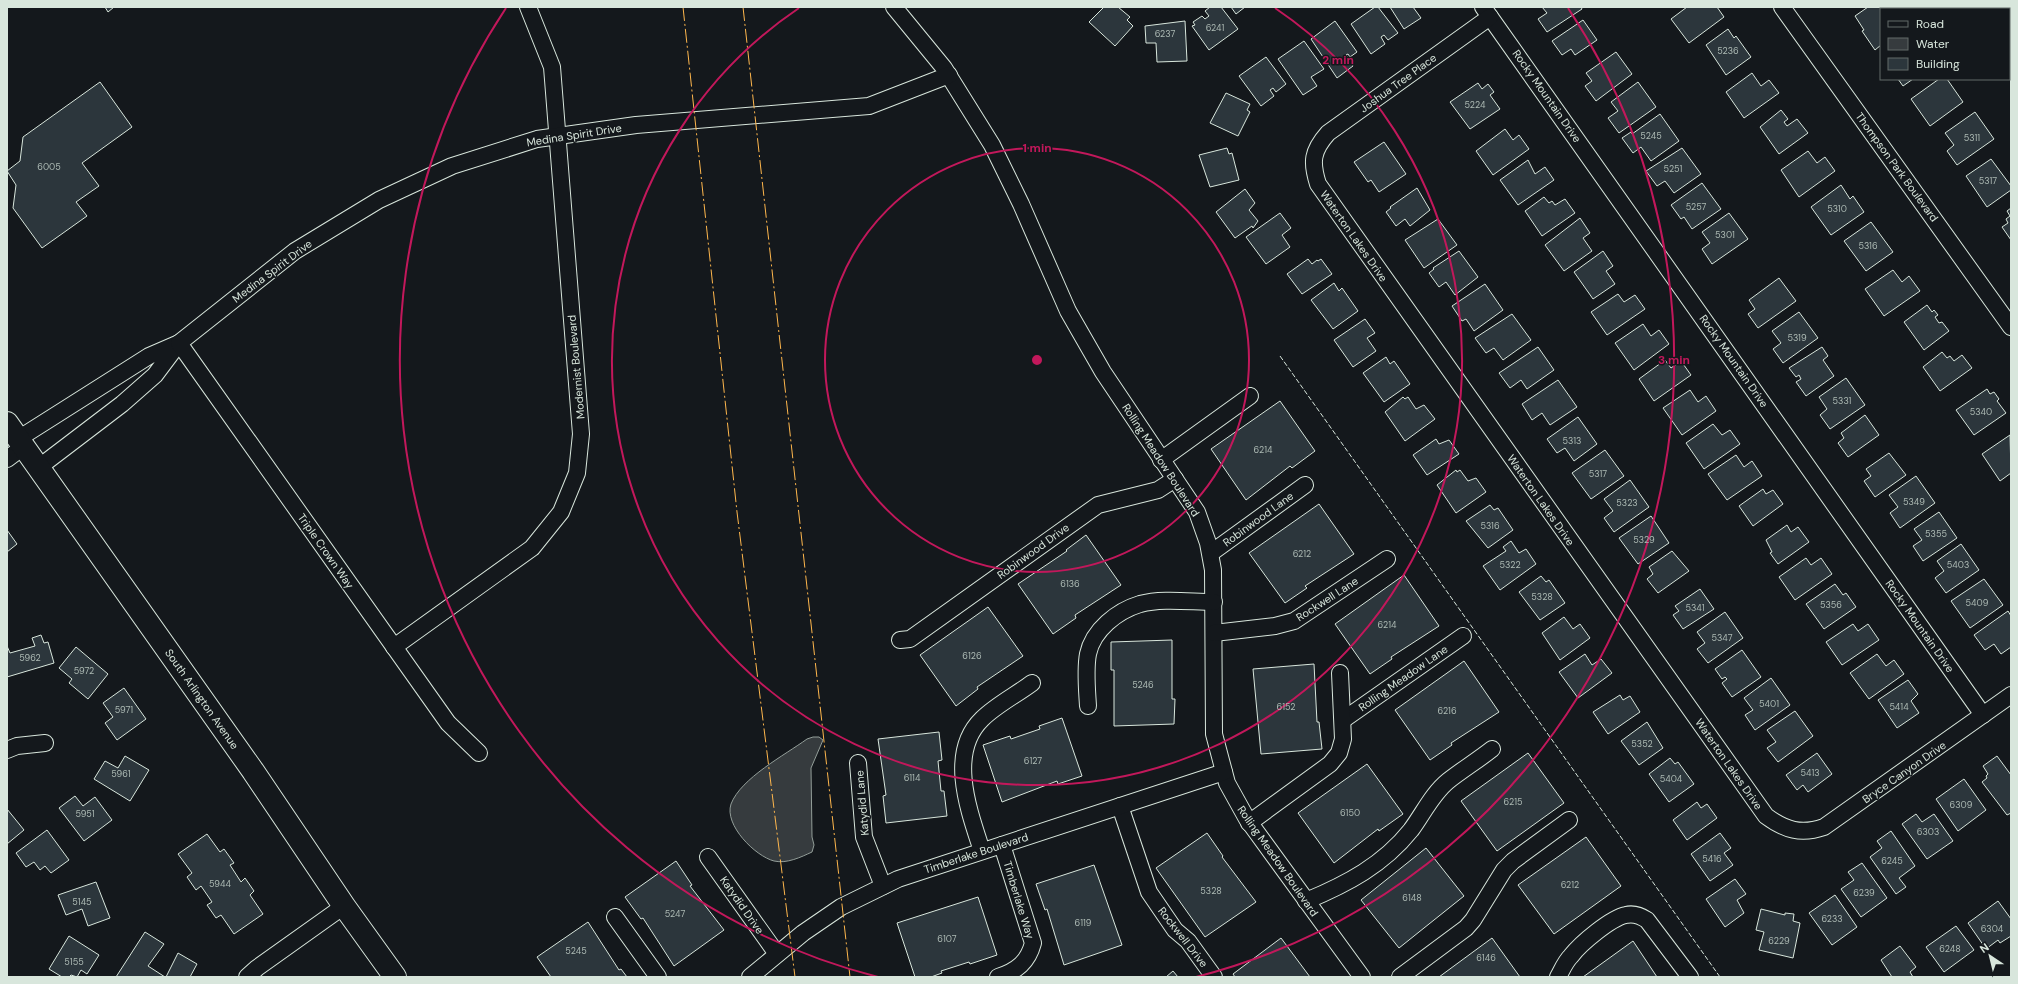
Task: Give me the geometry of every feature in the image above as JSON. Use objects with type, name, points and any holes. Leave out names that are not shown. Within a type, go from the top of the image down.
[{"type":"main road","name":"South Arlington Avenue","points":[[14,442],[38,468],[256,775],[344,906],[395,977]]},
{"type":"street","name":"Modernist Boulevard","points":[[394,647],[532,548],[561,512],[577,473],[581,434],[552,67],[528,7]]},
{"type":"street","name":"Rolling Meadow Boulevard","points":[[894,7],[949,75],[992,145],[1021,204],[1068,311],[1103,372],[1197,512],[1211,553],[1214,602],[1214,734],[1224,772],[1236,802],[1249,823],[1362,977]]},
{"type":"street","name":"Thompson Park Boulevard","points":[[1782,7],[2011,327]]},
{"type":"street","name":"Joshua Tree Place","points":[[1314,156],[1319,143],[1328,133],[1487,12]]},
{"type":"street","name":"Rocky Mountain Drive","points":[[1487,12],[1983,715]]},
{"type":"street","name":"Medina Spirit Drive","points":[[38,468],[122,404],[155,375],[179,343],[295,251],[379,200],[452,166],[537,139],[636,125],[869,106],[949,75]]},
{"type":"street","name":"Waterton Lakes Drive","points":[[1314,156],[1314,170],[1318,184],[1325,197],[1766,816],[1791,830]]},
{"type":"street","name":"Medina Spirit Drive","points":[[14,442],[149,356],[179,343]]},
{"type":"street","name":"Triple Crown Way","points":[[179,343],[448,723],[479,754]]},
{"type":"street","points":[[1161,460],[1250,396]]},
{"type":"street","name":"Robinwood Drive","points":[[900,640],[910,639],[1098,505],[1158,490],[1175,479]]},
{"type":"street","name":"Robinwood Lane","points":[[1211,553],[1305,485]]},
{"type":"street","name":"Rockwell Lane","points":[[1214,633],[1275,626],[1301,618],[1387,559]]},
{"type":"street","points":[[1088,706],[1087,665],[1089,652],[1095,637],[1112,619],[1140,604],[1165,602],[1214,602]]},
{"type":"street","name":"Rolling Meadow Lane","points":[[1343,720],[1463,636]]},
{"type":"street","name":"Rolling Meadow Lane","points":[[1249,823],[1330,764],[1339,753],[1342,742],[1343,720],[1340,674]]},
{"type":"street","points":[[982,851],[970,816],[967,797],[963,763],[966,743],[970,734],[982,719],[1032,683]]},
{"type":"street","name":"Bryce Canyon Drive","points":[[1791,830],[1801,832],[1824,827],[2011,695]]},
{"type":"street","points":[[7,750],[17,746],[46,743]]},
{"type":"street","points":[[1306,901],[1354,879],[1378,863],[1399,843],[1433,796],[1447,782],[1492,749]]},
{"type":"street","name":"Katydid Lane","points":[[858,763],[864,837],[883,886]]},
{"type":"street","name":"Timberlake Boulevard","points":[[750,977],[777,954],[841,907],[883,886],[914,873],[1224,772]]},
{"type":"street","name":"Rockwell Drive","points":[[1120,806],[1149,892],[1175,930],[1188,941],[1214,977]]},
{"type":"street","points":[[1400,977],[1466,928],[1473,920],[1504,870],[1513,861],[1569,820]]},
{"type":"street","name":"Timberlake Way","points":[[998,977],[1010,974],[1022,965],[1029,955],[1033,943],[1002,845]]},
{"type":"street","name":"Katydid Drive","points":[[708,857],[777,954]]},
{"type":"street","points":[[246,977],[344,906]]},
{"type":"street","points":[[1558,977],[1566,963],[1578,948],[1614,920],[1628,915],[1638,915],[1647,920],[1690,977]]},
{"type":"street","points":[[616,917],[658,977]]},
{"type":"water","points":[[2011,7],[2011,77],[2010,8],[1962,8]]},
{"type":"water","points":[[819,737],[823,740],[811,768],[812,837],[814,845],[812,852],[789,861],[774,861],[758,853],[743,838],[732,821],[730,812],[731,804],[736,794],[754,776],[807,739]]},
{"type":"building","points":[[105,7],[114,7],[108,12]]},
{"type":"building","points":[[1104,7],[1118,7],[1130,17],[1127,20],[1133,26],[1115,46],[1089,22]]},
{"type":"building","points":[[1210,7],[1221,7],[1238,29],[1209,50],[1192,26],[1195,25],[1193,22],[1202,16],[1205,19],[1209,16],[1205,11]]},
{"type":"building","points":[[1231,7],[1245,7],[1236,14]]},
{"type":"building","points":[[1375,7],[1378,7],[1398,33],[1388,40],[1384,35],[1381,37],[1385,44],[1371,54],[1351,24]]},
{"type":"building","points":[[1390,7],[1413,7],[1421,18],[1404,29]]},
{"type":"building","points":[[1542,7],[1581,7],[1582,9],[1547,32],[1538,19],[1547,13]]},
{"type":"building","points":[[1687,7],[1717,7],[1724,17],[1689,43],[1671,19]]},
{"type":"building","points":[[1868,7],[1888,8],[1880,8],[1880,46],[1875,50],[1862,31],[1864,30],[1855,16]]},
{"type":"building","points":[[1583,20],[1597,40],[1575,55],[1571,49],[1562,55],[1552,41]]},
{"type":"building","points":[[1185,21],[1187,61],[1157,62],[1156,43],[1146,43],[1145,26]]},
{"type":"building","points":[[1335,21],[1357,52],[1350,57],[1348,54],[1346,55],[1353,66],[1337,78],[1311,39]]},
{"type":"building","points":[[1728,29],[1734,38],[1736,36],[1751,57],[1726,75],[1706,45]]},
{"type":"building","points":[[1304,41],[1324,69],[1311,77],[1317,86],[1303,95],[1278,59]]},
{"type":"building","points":[[1616,52],[1632,74],[1596,101],[1585,86],[1592,81],[1586,73]]},
{"type":"building","points":[[1266,57],[1286,84],[1276,92],[1273,88],[1270,90],[1274,96],[1261,106],[1239,76]]},
{"type":"building","points":[[1752,73],[1761,86],[1769,80],[1779,93],[1744,118],[1726,92]]},
{"type":"building","points":[[1899,80],[1912,80],[1903,86]]},
{"type":"building","points":[[1938,80],[1948,80],[1963,102],[1930,126],[1911,99]]},
{"type":"building","points":[[100,82],[132,127],[82,163],[99,186],[76,202],[87,216],[42,248],[13,208],[16,185],[7,171],[20,161],[23,137]]},
{"type":"building","points":[[1638,82],[1656,107],[1619,133],[1608,118],[1618,111],[1611,102]]},
{"type":"building","points":[[1478,83],[1482,89],[1488,84],[1494,92],[1490,95],[1500,109],[1470,129],[1450,102]]},
{"type":"building","points":[[1226,93],[1250,104],[1247,110],[1250,112],[1238,136],[1210,123]]},
{"type":"building","points":[[1781,110],[1788,119],[1784,122],[1787,126],[1797,119],[1808,133],[1779,154],[1760,127]]},
{"type":"building","points":[[1975,112],[1994,139],[1957,165],[1947,151],[1954,145],[1945,133]]},
{"type":"building","points":[[1660,114],[1679,141],[1651,161],[1641,147],[1633,153],[1622,138],[1631,132],[1632,134]]},
{"type":"building","points":[[1505,129],[1513,140],[1519,135],[1529,149],[1493,175],[1476,151]]},
{"type":"building","points":[[1384,142],[1406,174],[1379,192],[1371,180],[1368,182],[1354,162]]},
{"type":"building","points":[[1227,148],[1229,154],[1232,153],[1239,180],[1210,187],[1199,155]]},
{"type":"building","points":[[1682,148],[1701,174],[1674,193],[1665,181],[1657,186],[1646,171]]},
{"type":"building","points":[[1808,151],[1817,163],[1825,157],[1835,171],[1799,197],[1781,170]]},
{"type":"building","points":[[1991,159],[2011,186],[2011,190],[1987,207],[1966,176]]},
{"type":"building","points":[[1528,160],[1535,174],[1545,167],[1554,180],[1518,205],[1500,180]]},
{"type":"building","points":[[1702,183],[1721,209],[1692,229],[1684,217],[1681,219],[1671,205]]},
{"type":"building","points":[[1841,185],[1850,199],[1853,196],[1864,212],[1831,235],[1811,207]]},
{"type":"building","points":[[1417,188],[1430,210],[1410,226],[1405,219],[1396,226],[1386,212],[1391,208],[1390,207]]},
{"type":"building","points":[[1245,189],[1255,203],[1249,210],[1258,221],[1253,228],[1252,226],[1235,238],[1216,212]]},
{"type":"building","points":[[1544,197],[1549,203],[1552,201],[1555,205],[1565,199],[1575,213],[1542,236],[1525,211]]},
{"type":"building","points":[[2011,208],[2011,240],[2002,227],[2008,223],[2006,219],[2010,216],[2007,211]]},
{"type":"building","points":[[1280,213],[1291,228],[1282,235],[1290,247],[1266,264],[1246,237]]},
{"type":"building","points":[[1729,213],[1748,239],[1712,264],[1702,249],[1710,243],[1702,232]]},
{"type":"building","points":[[1580,218],[1590,233],[1583,238],[1592,251],[1564,271],[1545,245]]},
{"type":"building","points":[[1438,219],[1457,245],[1424,268],[1405,240]]},
{"type":"building","points":[[1871,222],[1893,252],[1866,271],[1844,241]]},
{"type":"building","points":[[1459,251],[1478,277],[1455,295],[1446,282],[1439,287],[1429,273],[1434,269],[1433,268]]},
{"type":"building","points":[[1603,251],[1613,266],[1606,271],[1615,284],[1593,299],[1574,272]]},
{"type":"building","points":[[1308,259],[1312,264],[1321,259],[1332,274],[1302,294],[1287,274]]},
{"type":"building","points":[[1893,270],[1902,282],[1909,276],[1920,291],[1884,316],[1865,289]]},
{"type":"building","points":[[1779,278],[1796,301],[1758,328],[1748,314],[1755,309],[1749,300]]},
{"type":"building","points":[[1334,283],[1339,291],[1342,288],[1358,311],[1333,329],[1311,300]]},
{"type":"building","points":[[1485,284],[1503,310],[1474,331],[1466,319],[1462,321],[1452,306]]},
{"type":"building","points":[[1618,294],[1624,302],[1635,295],[1645,309],[1607,335],[1591,312]]},
{"type":"building","points":[[1927,305],[1932,312],[1934,310],[1938,315],[1935,317],[1939,323],[1942,322],[1949,331],[1924,350],[1904,322]]},
{"type":"building","points":[[1799,312],[1818,338],[1783,363],[1773,349],[1781,343],[1772,331]]},
{"type":"building","points":[[1512,314],[1531,340],[1503,360],[1494,348],[1486,353],[1475,338]]},
{"type":"building","points":[[1365,319],[1375,333],[1367,338],[1376,351],[1353,367],[1334,340]]},
{"type":"building","points":[[1643,324],[1651,336],[1659,330],[1669,344],[1634,370],[1615,343]]},
{"type":"building","points":[[1538,347],[1554,370],[1527,389],[1521,380],[1510,388],[1499,373]]},
{"type":"building","points":[[1822,347],[1828,356],[1823,360],[1834,376],[1806,396],[1796,382],[1801,379],[1799,375],[1796,377],[1789,368]]},
{"type":"building","points":[[1942,352],[1947,358],[1950,356],[1954,361],[1962,355],[1972,368],[1940,391],[1923,367]]},
{"type":"building","points":[[1386,357],[1390,364],[1394,361],[1410,384],[1384,402],[1363,373]]},
{"type":"building","points":[[1665,360],[1671,368],[1681,361],[1691,375],[1654,401],[1639,379]]},
{"type":"building","points":[[1846,378],[1865,405],[1830,429],[1820,415],[1827,409],[1819,397]]},
{"type":"building","points":[[1558,380],[1577,407],[1550,425],[1542,413],[1532,420],[1522,404]]},
{"type":"building","points":[[1987,389],[1990,394],[1994,392],[1999,399],[1997,401],[2006,413],[1974,435],[1956,410]]},
{"type":"building","points":[[1690,390],[1698,402],[1706,396],[1716,411],[1682,435],[1663,408]]},
{"type":"building","points":[[1403,397],[1405,399],[1408,397],[1416,409],[1424,405],[1435,419],[1405,441],[1385,412]]},
{"type":"building","points":[[1280,401],[1315,451],[1292,468],[1290,466],[1246,500],[1211,449]]},
{"type":"building","points":[[1865,415],[1879,435],[1848,457],[1838,443],[1844,438],[1841,433]]},
{"type":"building","points":[[1578,417],[1597,444],[1574,461],[1565,448],[1557,453],[1547,439]]},
{"type":"building","points":[[1713,424],[1722,435],[1730,430],[1740,444],[1704,469],[1686,443]]},
{"type":"building","points":[[2010,435],[2011,473],[2000,481],[1982,454]]},
{"type":"building","points":[[1436,439],[1439,444],[1449,440],[1459,454],[1427,475],[1413,455]]},
{"type":"building","points":[[1605,450],[1624,476],[1591,499],[1572,473]]},
{"type":"building","points":[[1889,453],[1906,475],[1875,497],[1864,481],[1871,476],[1866,469]]},
{"type":"building","points":[[1736,455],[1744,467],[1752,461],[1762,476],[1727,500],[1708,474]]},
{"type":"building","points":[[1456,470],[1457,472],[1460,470],[1468,481],[1476,478],[1486,492],[1456,513],[1437,485]]},
{"type":"building","points":[[1916,476],[1935,503],[1900,528],[1890,513],[1898,507],[1889,495]]},
{"type":"building","points":[[1630,480],[1649,507],[1614,532],[1604,518],[1613,511],[1604,499]]},
{"type":"building","points":[[1763,489],[1766,494],[1773,490],[1783,504],[1753,526],[1739,506]]},
{"type":"building","points":[[1319,504],[1354,554],[1305,586],[1307,588],[1285,603],[1249,553]]},
{"type":"building","points":[[1490,505],[1494,510],[1498,508],[1513,530],[1488,548],[1466,521]]},
{"type":"building","points":[[1939,512],[1957,538],[1923,561],[1913,546],[1922,540],[1914,529]]},
{"type":"building","points":[[1651,516],[1669,543],[1638,564],[1619,538]]},
{"type":"building","points":[[1787,525],[1791,532],[1798,527],[1809,542],[1778,564],[1770,553],[1772,552],[1766,540]]},
{"type":"building","points":[[7,530],[17,544],[7,552]]},
{"type":"building","points":[[1086,535],[1121,585],[1075,615],[1076,618],[1053,634],[1018,584],[1067,551],[1066,550]]},
{"type":"building","points":[[1511,541],[1519,553],[1526,549],[1536,564],[1500,590],[1483,566],[1506,551],[1503,547]]},
{"type":"building","points":[[1961,544],[1979,570],[1946,593],[1935,578],[1944,571],[1937,561]]},
{"type":"building","points":[[1672,551],[1689,571],[1658,593],[1647,579],[1653,574],[1649,567]]},
{"type":"building","points":[[1806,558],[1811,565],[1821,558],[1832,574],[1795,600],[1779,577]]},
{"type":"building","points":[[1404,575],[1439,626],[1391,657],[1392,659],[1370,674],[1335,624]]},
{"type":"building","points":[[1541,576],[1546,582],[1549,580],[1565,603],[1540,620],[1519,592]]},
{"type":"building","points":[[1984,579],[2003,605],[1970,628],[1951,601]]},
{"type":"building","points":[[1835,584],[1843,595],[1846,593],[1856,607],[1824,629],[1806,604]]},
{"type":"building","points":[[1700,589],[1714,609],[1683,629],[1673,615],[1679,611],[1675,606]]},
{"type":"building","points":[[988,607],[1023,656],[977,687],[978,689],[956,706],[920,655]]},
{"type":"building","points":[[2008,611],[2011,616],[2011,647],[2001,654],[1994,644],[1985,650],[1974,635]]},
{"type":"building","points":[[1725,612],[1743,638],[1708,663],[1697,649],[1705,643],[1697,632]]},
{"type":"building","points":[[1564,617],[1573,629],[1580,624],[1590,638],[1560,660],[1542,633]]},
{"type":"building","points":[[1853,624],[1858,631],[1868,624],[1879,640],[1842,665],[1826,642]]},
{"type":"building","points":[[41,635],[44,643],[48,642],[54,663],[7,677],[7,646],[10,653],[35,646],[32,638]]},
{"type":"building","points":[[1172,640],[1172,699],[1175,699],[1174,724],[1114,726],[1114,670],[1111,670],[1111,642]]},
{"type":"building","points":[[76,647],[108,674],[88,699],[69,683],[72,679],[59,668]]},
{"type":"building","points":[[1742,650],[1761,677],[1732,697],[1722,683],[1727,679],[1725,677],[1722,679],[1715,669]]},
{"type":"building","points":[[1585,654],[1592,665],[1601,659],[1612,673],[1578,698],[1559,672]]},
{"type":"building","points":[[1877,654],[1886,666],[1894,660],[1904,674],[1869,699],[1850,673]]},
{"type":"building","points":[[1464,661],[1499,712],[1451,743],[1452,745],[1430,760],[1395,710]]},
{"type":"building","points":[[1314,664],[1317,722],[1319,722],[1322,749],[1261,754],[1253,669]]},
{"type":"building","points":[[1771,678],[1790,705],[1755,730],[1745,715],[1753,710],[1744,698]]},
{"type":"building","points":[[1908,680],[1918,694],[1911,701],[1919,713],[1897,728],[1878,700]]},
{"type":"building","points":[[124,688],[146,719],[117,740],[105,723],[113,717],[103,703]]},
{"type":"building","points":[[1620,695],[1623,700],[1630,696],[1640,712],[1608,734],[1593,712]]},
{"type":"building","points":[[1795,711],[1813,736],[1778,762],[1767,748],[1776,742],[1767,730]]},
{"type":"building","points":[[1062,718],[1082,776],[1058,784],[1057,781],[1002,802],[983,745],[1010,736],[1011,739],[1040,729],[1039,726]]},
{"type":"building","points":[[1647,722],[1663,748],[1639,765],[1621,741]]},
{"type":"building","points":[[939,732],[942,760],[938,761],[941,791],[944,791],[947,816],[886,823],[883,796],[886,795],[878,739]]},
{"type":"building","points":[[1528,753],[1564,803],[1497,851],[1461,801]]},
{"type":"building","points":[[1817,753],[1832,774],[1808,792],[1803,785],[1797,790],[1786,775]]},
{"type":"building","points":[[125,756],[149,770],[130,801],[94,779],[105,761],[118,768]]},
{"type":"building","points":[[1997,756],[2011,775],[2011,813],[2007,815],[1982,782],[1987,778],[1986,776],[1988,774],[1983,766]]},
{"type":"building","points":[[1670,758],[1675,764],[1678,762],[1694,784],[1669,802],[1649,774]]},
{"type":"building","points":[[1367,764],[1403,814],[1379,831],[1378,829],[1334,863],[1298,813]]},
{"type":"building","points":[[1964,779],[1986,810],[1958,831],[1936,799]]},
{"type":"building","points":[[75,796],[83,806],[95,797],[112,820],[84,841],[59,808]]},
{"type":"building","points":[[1697,802],[1701,808],[1707,804],[1717,818],[1687,840],[1673,820]]},
{"type":"building","points":[[7,809],[24,830],[7,844]]},
{"type":"building","points":[[1916,814],[1922,822],[1934,814],[1953,841],[1927,859],[1902,824]]},
{"type":"building","points":[[47,830],[69,860],[51,873],[45,866],[40,870],[34,862],[26,867],[16,853]]},
{"type":"building","points":[[1891,831],[1915,866],[1899,878],[1906,887],[1896,894],[1870,857],[1882,848],[1877,841]]},
{"type":"building","points":[[1207,833],[1223,856],[1222,857],[1256,902],[1205,937],[1156,868]]},
{"type":"building","points":[[1720,833],[1731,848],[1724,853],[1733,865],[1710,881],[1691,854]]},
{"type":"building","points":[[207,834],[220,852],[224,849],[234,863],[230,865],[241,882],[245,878],[254,891],[250,895],[263,914],[234,934],[221,915],[216,918],[207,905],[212,902],[201,886],[196,890],[187,877],[192,873],[178,854]]},
{"type":"building","points":[[1586,837],[1621,886],[1554,934],[1518,885]]},
{"type":"building","points":[[1426,848],[1464,896],[1399,948],[1361,900]]},
{"type":"building","points":[[676,861],[692,885],[690,886],[724,930],[674,966],[643,918],[641,919],[625,897]]},
{"type":"building","points":[[1862,863],[1887,898],[1861,917],[1841,889],[1854,880],[1848,872]]},
{"type":"building","points":[[1094,865],[1122,945],[1064,965],[1047,909],[1045,910],[1036,884]]},
{"type":"building","points":[[1735,879],[1746,894],[1737,900],[1744,913],[1725,927],[1706,899]]},
{"type":"building","points":[[96,882],[110,918],[88,926],[82,909],[66,915],[58,895]]},
{"type":"building","points":[[1835,895],[1857,927],[1832,945],[1809,913]]},
{"type":"building","points":[[978,897],[997,955],[970,964],[969,962],[941,971],[942,973],[931,977],[915,977],[897,923]]},
{"type":"building","points":[[1998,901],[2011,919],[2011,936],[2000,943],[1998,940],[1986,949],[1968,923]]},
{"type":"building","points":[[1761,909],[1785,915],[1785,913],[1794,914],[1793,921],[1800,923],[1793,958],[1759,950],[1764,932],[1756,930]]},
{"type":"building","points":[[588,922],[619,970],[621,969],[627,977],[551,977],[537,957]]},
{"type":"building","points":[[1956,926],[1974,950],[1944,972],[1926,947]]},
{"type":"building","points":[[145,932],[164,944],[148,966],[165,977],[116,977]]},
{"type":"building","points":[[69,936],[99,955],[87,974],[81,970],[77,977],[71,975],[69,977],[62,977],[49,969]]},
{"type":"building","points":[[1281,938],[1310,977],[1235,977],[1233,974]]},
{"type":"building","points":[[1492,938],[1520,977],[1439,977]]},
{"type":"building","points":[[1633,941],[1657,977],[1583,977]]},
{"type":"building","points":[[1900,946],[1916,967],[1910,972],[1913,977],[1892,977],[1881,960]]},
{"type":"building","points":[[178,953],[197,964],[190,977],[166,977]]},
{"type":"building","points":[[1173,971],[1178,977],[1166,977]]},
{"type":"fence","points":[[1280,356],[1720,977]]},
{"type":"power","points":[[683,7],[737,512],[795,977]]},
{"type":"power","points":[[743,7],[850,977]]}]
